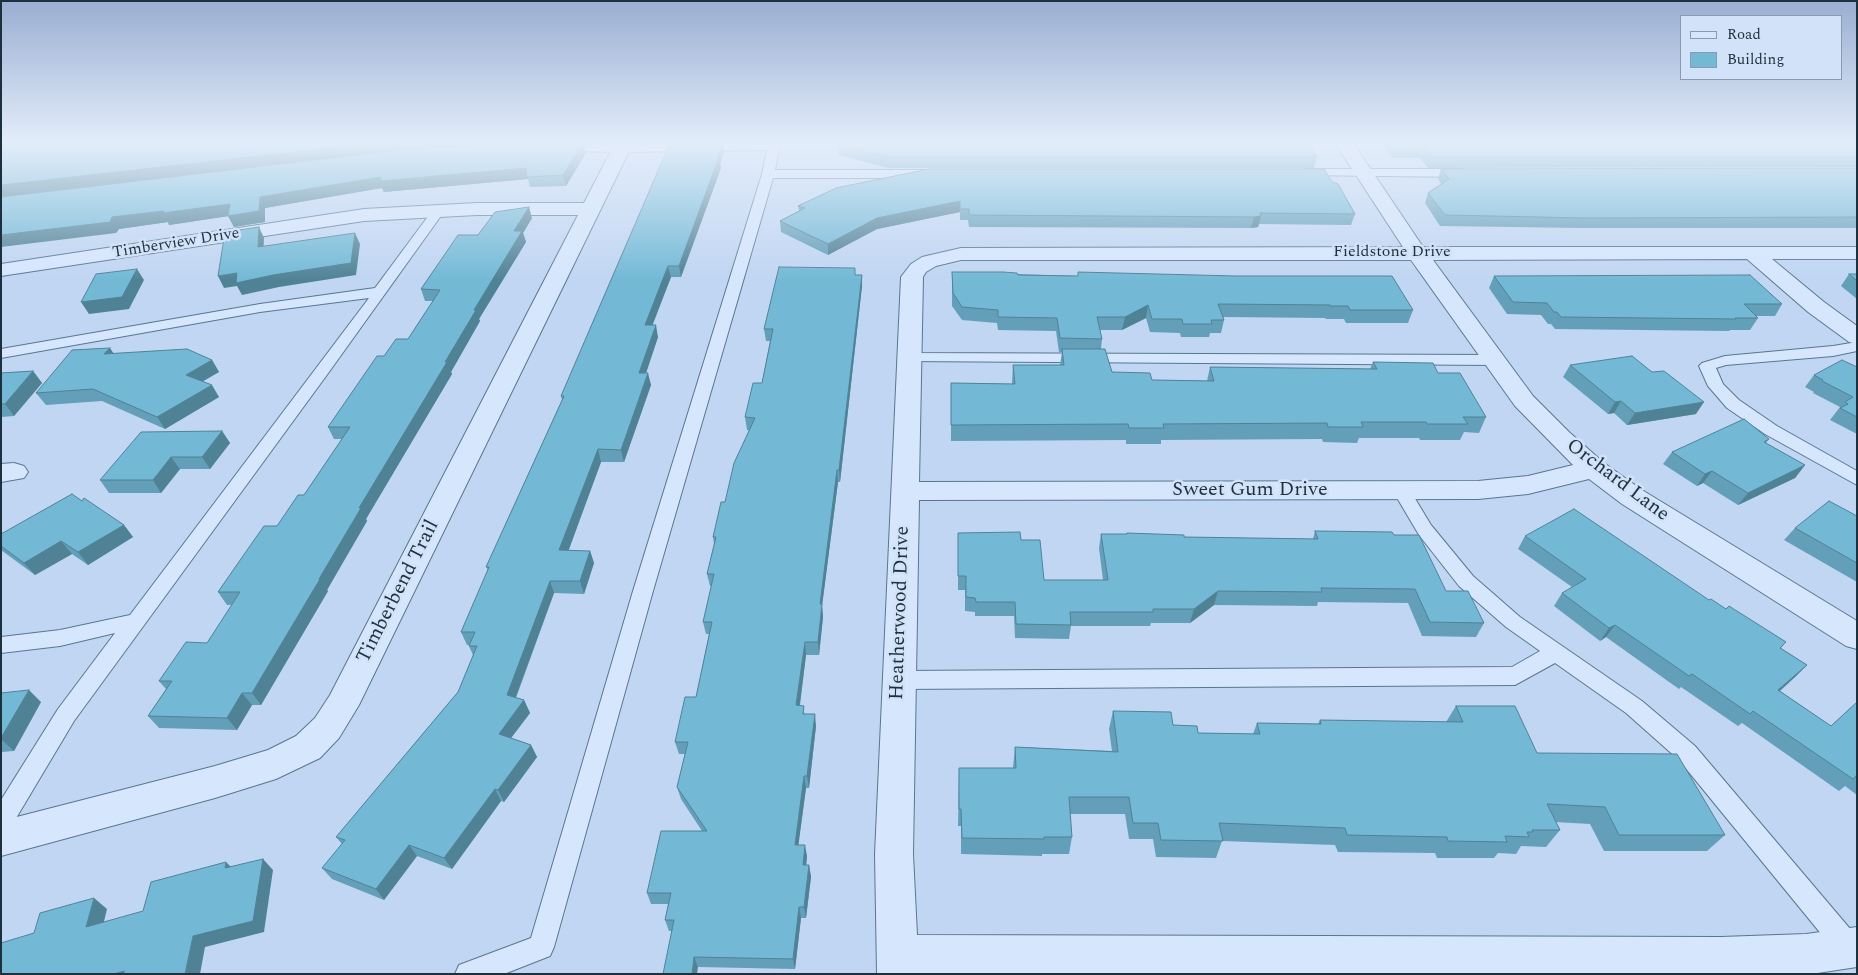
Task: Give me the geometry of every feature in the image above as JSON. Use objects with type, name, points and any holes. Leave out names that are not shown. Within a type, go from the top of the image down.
[{"type":"street","name":"Timberbend Trail","points":[[1,839],[276,764],[308,747],[327,728],[342,705],[602,188]]},
{"type":"street","name":"Orchard Lane","points":[[1374,188],[1417,253],[1524,401],[1594,469],[1657,513],[1857,637]]},
{"type":"street","name":"Timberview Drive","points":[[1,270],[364,215],[439,210],[591,210]]},
{"type":"street","points":[[1752,253],[1816,307],[1857,337]]},
{"type":"street","name":"Fieldstone Drive","points":[[929,261],[961,254],[1857,253]]},
{"type":"street","name":"Heatherwood Drive","points":[[897,964],[894,854],[912,277],[918,268],[929,261]]},
{"type":"street","name":"Sweet Gum Drive","points":[[905,491],[1478,490],[1528,485],[1594,469]]},
{"type":"street","points":[[897,964],[1721,957],[1806,954],[1853,948]]},
{"type":"lane","points":[[468,974],[542,947],[643,590],[764,188]]},
{"type":"lane","points":[[1,822],[66,715],[439,210]]},
{"type":"lane","points":[[1,354],[260,308],[380,292]]},
{"type":"lane","points":[[1857,346],[1833,351],[1724,362],[1707,366],[1716,386],[1733,404],[1770,430],[1857,479]]},
{"type":"lane","points":[[909,358],[1496,360]]},
{"type":"lane","points":[[1402,491],[1425,530],[1466,581],[1513,622],[1634,707],[1687,753],[1853,948]]},
{"type":"lane","points":[[1,645],[60,638],[136,621]]},
{"type":"lane","points":[[899,680],[1515,676],[1556,652]]},
{"type":"building","points":[[73,188],[311,188],[260,197],[259,211],[228,216],[230,204],[163,213],[164,211],[112,217],[110,222],[1,235],[1,197]]},
{"type":"building","points":[[650,188],[707,188],[679,266],[668,266],[645,325],[656,325],[639,373],[648,373],[621,450],[598,449],[559,550],[590,551],[580,581],[550,581],[507,695],[524,700],[499,734],[531,745],[498,790],[495,789],[444,858],[409,845],[376,889],[322,868],[345,840],[336,837],[458,692],[477,646],[469,646],[475,632],[461,632],[489,567],[486,567],[564,396],[561,396]]},
{"type":"building","points":[[835,188],[1341,188],[1355,214],[1260,213],[1261,216],[1254,217],[969,215],[969,209],[960,209],[960,201],[877,218],[828,244],[780,221],[805,208],[798,206]]},
{"type":"building","points":[[1435,188],[1857,188],[1857,217],[1585,218],[1445,215],[1428,193]]},
{"type":"building","points":[[529,207],[514,231],[522,231],[474,310],[476,310],[445,362],[447,362],[359,508],[361,508],[252,693],[242,693],[227,718],[148,716],[172,681],[159,681],[186,642],[207,643],[240,592],[218,592],[245,553],[264,526],[277,526],[298,495],[304,495],[350,427],[328,427],[377,356],[384,356],[396,339],[408,339],[440,290],[421,289],[458,235],[478,235],[495,212]]},
{"type":"building","points":[[259,227],[258,247],[355,233],[351,263],[273,275],[236,283],[237,273],[218,276],[225,232]]},
{"type":"building","points":[[779,267],[855,268],[855,275],[862,275],[839,470],[837,470],[820,604],[822,604],[818,642],[805,642],[796,705],[804,706],[803,714],[815,714],[807,776],[804,776],[795,845],[805,845],[803,865],[809,865],[804,907],[799,907],[793,959],[694,957],[692,974],[663,974],[674,920],[665,920],[671,893],[647,893],[661,831],[707,831],[677,787],[688,742],[675,742],[685,697],[696,697],[712,622],[703,622],[714,574],[707,574],[716,537],[713,537],[721,502],[725,502],[734,463],[755,418],[745,417],[753,383],[762,383],[773,329],[764,329]]},
{"type":"building","points":[[137,269],[122,297],[81,302],[96,274]]},
{"type":"building","points":[[952,272],[1003,272],[1017,273],[1018,275],[1078,276],[1078,272],[1236,276],[1392,276],[1413,310],[1350,310],[1348,306],[1330,305],[1218,304],[1224,320],[1211,320],[1212,324],[1183,324],[1182,319],[1152,319],[1148,305],[1125,317],[1097,317],[1102,339],[1060,338],[1057,318],[998,317],[998,310],[962,307],[953,293]]},
{"type":"building","points":[[1849,274],[1857,274],[1857,281]]},
{"type":"building","points":[[1750,275],[1782,304],[1744,304],[1758,318],[1736,319],[1561,317],[1547,303],[1513,302],[1494,276]]},
{"type":"building","points":[[110,348],[104,354],[187,349],[212,360],[186,375],[212,385],[157,417],[93,389],[36,393],[72,350]]},
{"type":"building","points":[[1062,349],[1105,349],[1112,372],[1150,373],[1152,380],[1214,381],[1210,367],[1377,369],[1373,362],[1433,363],[1438,373],[1460,373],[1486,417],[1463,417],[1468,424],[1361,422],[1363,427],[1328,427],[1327,423],[1163,424],[1164,428],[1129,428],[1128,424],[951,425],[951,383],[1015,384],[1013,365],[1064,365]]},
{"type":"building","points":[[1632,356],[1652,372],[1664,371],[1704,402],[1635,413],[1621,401],[1615,402],[1570,365]]},
{"type":"building","points":[[1842,360],[1857,367],[1857,417],[1840,408],[1848,404],[1845,402],[1853,397],[1814,375]]},
{"type":"building","points":[[33,371],[5,404],[1,404],[1,373]]},
{"type":"building","points":[[1744,419],[1769,439],[1764,442],[1805,465],[1748,493],[1712,471],[1705,474],[1672,452]]},
{"type":"building","points":[[222,431],[202,457],[171,457],[153,480],[100,480],[141,432]]},
{"type":"building","points":[[72,494],[82,501],[84,498],[124,525],[78,552],[61,541],[24,563],[1,546],[1,534]]},
{"type":"building","points":[[1829,501],[1857,516],[1857,563],[1795,528]]},
{"type":"building","points":[[1574,509],[1709,600],[1711,599],[1726,609],[1729,606],[1786,642],[1780,648],[1807,665],[1778,690],[1831,726],[1857,702],[1857,775],[1853,779],[1753,711],[1750,714],[1692,674],[1689,676],[1615,625],[1609,628],[1562,593],[1586,579],[1525,536]]},
{"type":"building","points":[[1315,531],[1392,532],[1394,535],[1419,535],[1446,591],[1468,591],[1484,623],[1430,622],[1415,589],[1321,588],[1322,592],[1218,591],[1194,609],[1153,609],[1153,612],[1070,612],[1071,625],[1016,624],[1015,602],[976,602],[975,598],[966,597],[966,576],[958,576],[958,533],[1020,532],[1021,540],[1040,540],[1044,580],[1108,580],[1101,534],[1127,533],[1184,535],[1184,537],[1318,539]]},
{"type":"building","points":[[29,690],[1,738],[1,693]]},
{"type":"building","points":[[1456,706],[1515,706],[1537,753],[1677,754],[1725,835],[1619,835],[1605,807],[1547,804],[1560,830],[1532,830],[1533,832],[1527,832],[1529,837],[1505,836],[1507,842],[1448,841],[1447,837],[1347,835],[1345,828],[1219,823],[1223,841],[1161,840],[1158,823],[1133,823],[1129,797],[1069,797],[1072,837],[1044,837],[1044,839],[962,838],[961,809],[959,809],[959,768],[1016,768],[1015,747],[1118,752],[1113,711],[1171,712],[1173,725],[1197,726],[1198,733],[1260,734],[1257,723],[1321,724],[1320,720],[1463,722]]},
{"type":"building","points":[[263,859],[253,921],[193,936],[185,974],[124,974],[124,971],[114,974],[1,974],[1,943],[34,933],[40,913],[94,898],[86,927],[143,911],[151,882],[226,862],[225,868]]}]
